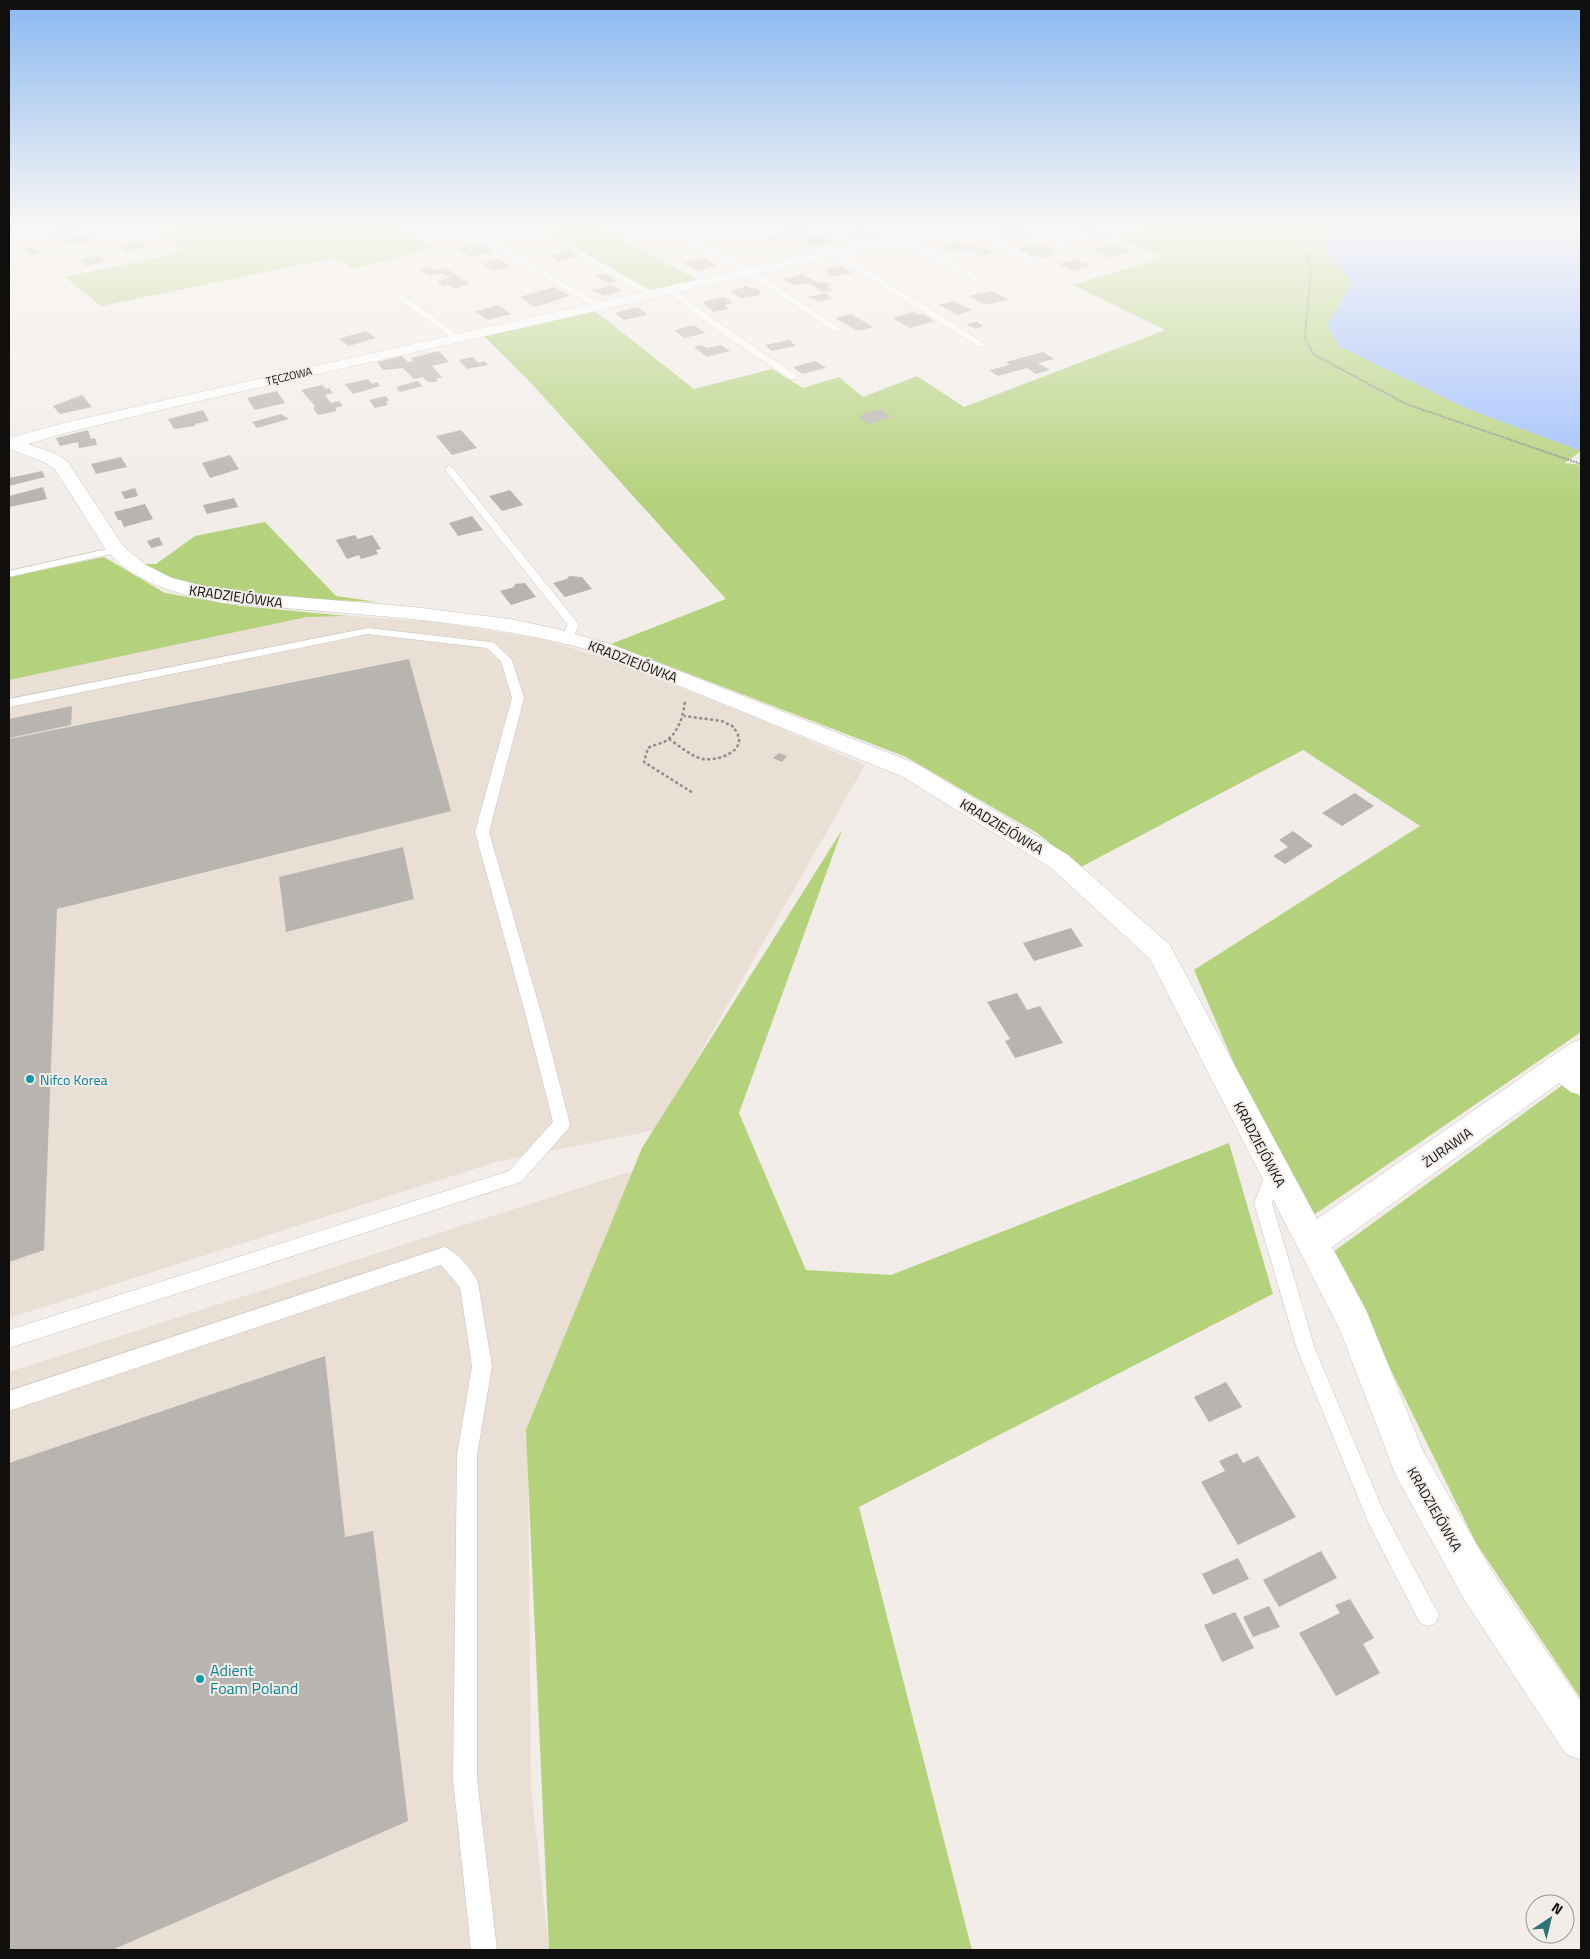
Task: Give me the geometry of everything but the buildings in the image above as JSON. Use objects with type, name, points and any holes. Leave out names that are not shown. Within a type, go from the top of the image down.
[{"type":"street","name":"TĘCZOWA","points":[[10,444],[64,428],[553,316]]},
{"type":"street","name":"KRADZIEJÓWKA","points":[[10,444],[50,458],[62,466],[116,550],[142,572],[166,583],[192,591],[256,600],[435,615],[511,625],[569,637],[696,685],[909,770],[1059,861],[1160,952],[1354,1322],[1408,1464],[1479,1587],[1581,1739]]},
{"type":"street","name":"ŻURAWIA","points":[[1312,1242],[1574,1067]]},
{"type":"lane","points":[[428,316],[458,338]]},
{"type":"lane","points":[[705,316],[793,377]]},
{"type":"lane","points":[[818,316],[840,331]]},
{"type":"lane","points":[[937,316],[983,345]]},
{"type":"lane","points":[[449,469],[573,624],[569,637]]},
{"type":"lane","points":[[9,574],[116,550]]},
{"type":"lane","points":[[9,703],[368,631],[490,646],[506,660],[518,698],[482,832],[534,1016],[562,1124],[515,1177],[9,1339]]},
{"type":"lane","points":[[1275,1172],[1263,1203],[1306,1349],[1376,1517],[1428,1615]]},
{"type":"lane","points":[[9,1401],[444,1255],[469,1282],[482,1366],[467,1455],[465,1779],[484,1950]]},
{"type":"path","points":[[1307,316],[1305,338],[1313,354],[1406,404],[1581,464]]},
{"type":"path","points":[[692,793],[644,762],[644,755],[649,747],[669,739],[684,716],[686,698],[696,685]]},
{"type":"path","points":[[669,739],[701,759],[713,759],[727,755],[736,749],[739,739],[734,727],[722,721],[684,716]]},
{"type":"shaded area","points":[[348,616],[437,622],[546,640],[616,662],[764,721],[865,765],[656,1130],[496,1162],[9,1318],[9,680],[307,617]]},
{"type":"shaded area","points":[[632,1171],[528,1460],[531,1787],[549,1950],[9,1950],[9,1372]]},
{"type":"green space","points":[[570,316],[602,316],[694,389],[772,369],[803,388],[839,377],[863,397],[917,376],[964,407],[1165,330],[1137,316],[1332,316],[1327,325],[1468,409],[1581,451],[1565,463],[1581,465],[1581,1032],[1302,1223],[1194,970],[1420,826],[1303,750],[1081,867],[1037,833],[906,757],[611,644],[726,599],[533,385],[483,335]]},
{"type":"green space","points":[[265,522],[336,596],[378,602],[251,596],[182,584],[141,564],[156,564],[195,536]]},
{"type":"green space","points":[[104,557],[165,593],[240,606],[348,616],[307,617],[9,680],[9,577]]},
{"type":"green space","points":[[842,830],[739,1113],[806,1270],[891,1275],[1229,1143],[1273,1294],[859,1507],[972,1950],[549,1950],[526,1430],[642,1148]]},
{"type":"green space","points":[[1564,1084],[1581,1097],[1581,1699],[1476,1543],[1333,1252]]},
{"type":"water","points":[[1332,316],[1581,316],[1581,451],[1468,409],[1339,346],[1327,325]]},
{"type":"place","name":"Nifco Korea","points":[[30,1079]]},
{"type":"place","name":"Adient Foam Poland","points":[[200,1679]]}]
